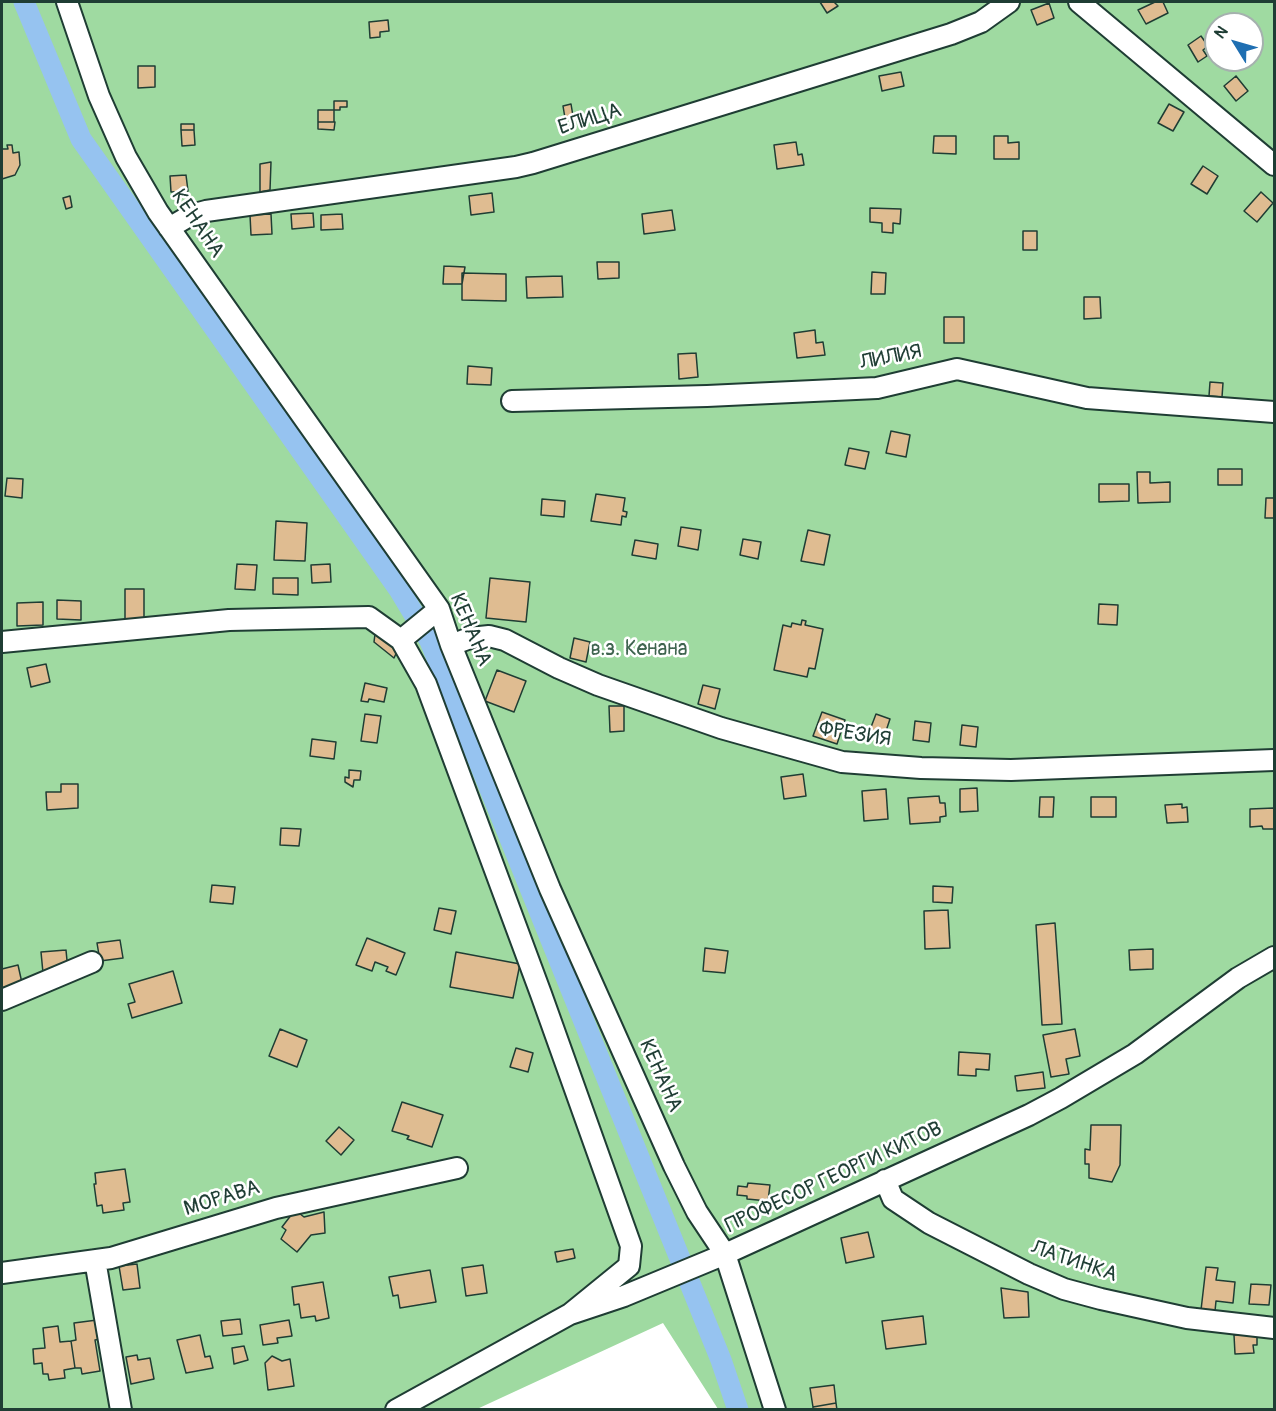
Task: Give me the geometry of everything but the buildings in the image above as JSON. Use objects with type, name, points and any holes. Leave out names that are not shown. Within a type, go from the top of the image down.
[{"type":"street","name":"КЕНАНА","points":[[68,2],[99,96],[138,178],[169,228],[439,609],[451,645],[550,889],[683,1184],[697,1212],[724,1255],[775,1410]]},
{"type":"street","name":"ЕЛИЦА","points":[[169,228],[190,215],[206,211],[533,163],[951,34],[981,22],[1010,2]]},
{"type":"street","points":[[1079,2],[1275,165]]},
{"type":"street","name":"ЛИЛИЯ","points":[[512,401],[707,396],[877,388],[957,369],[1087,398],[1275,412]]},
{"type":"street","points":[[401,639],[439,609]]},
{"type":"street","points":[[2,642],[229,620],[369,617],[401,639],[426,684],[631,1245],[629,1266],[570,1314]]},
{"type":"street","name":"ФРЕЗИЯ","points":[[451,645],[470,638],[489,636],[505,640],[598,685],[721,728],[842,762],[921,768],[1011,770],[1275,760]]},
{"type":"street","name":"ПРОФЕСОР ГЕОРГИ КИТОВ","points":[[396,1410],[570,1314],[645,1288],[724,1255],[1029,1115],[1135,1054],[1238,978],[1275,957]]},
{"type":"street","points":[[2,1000],[92,962]]},
{"type":"street","name":"МОРАВА","points":[[2,1273],[111,1258],[276,1208],[457,1168]]},
{"type":"street","name":"ЛАТИНКА","points":[[885,1180],[893,1199],[929,1223],[1029,1274],[1064,1289],[1187,1318],[1275,1328]]},
{"type":"street","points":[[94,1260],[121,1410]]},
{"type":"green space","name":"в.з. Кенана","points":[[2,2],[1274,2],[1274,1409],[718,1409],[663,1323],[477,1409],[2,1410]]},
{"type":"waterway","points":[[24,2],[81,139],[400,591],[430,641],[721,1360],[738,1410]]}]
